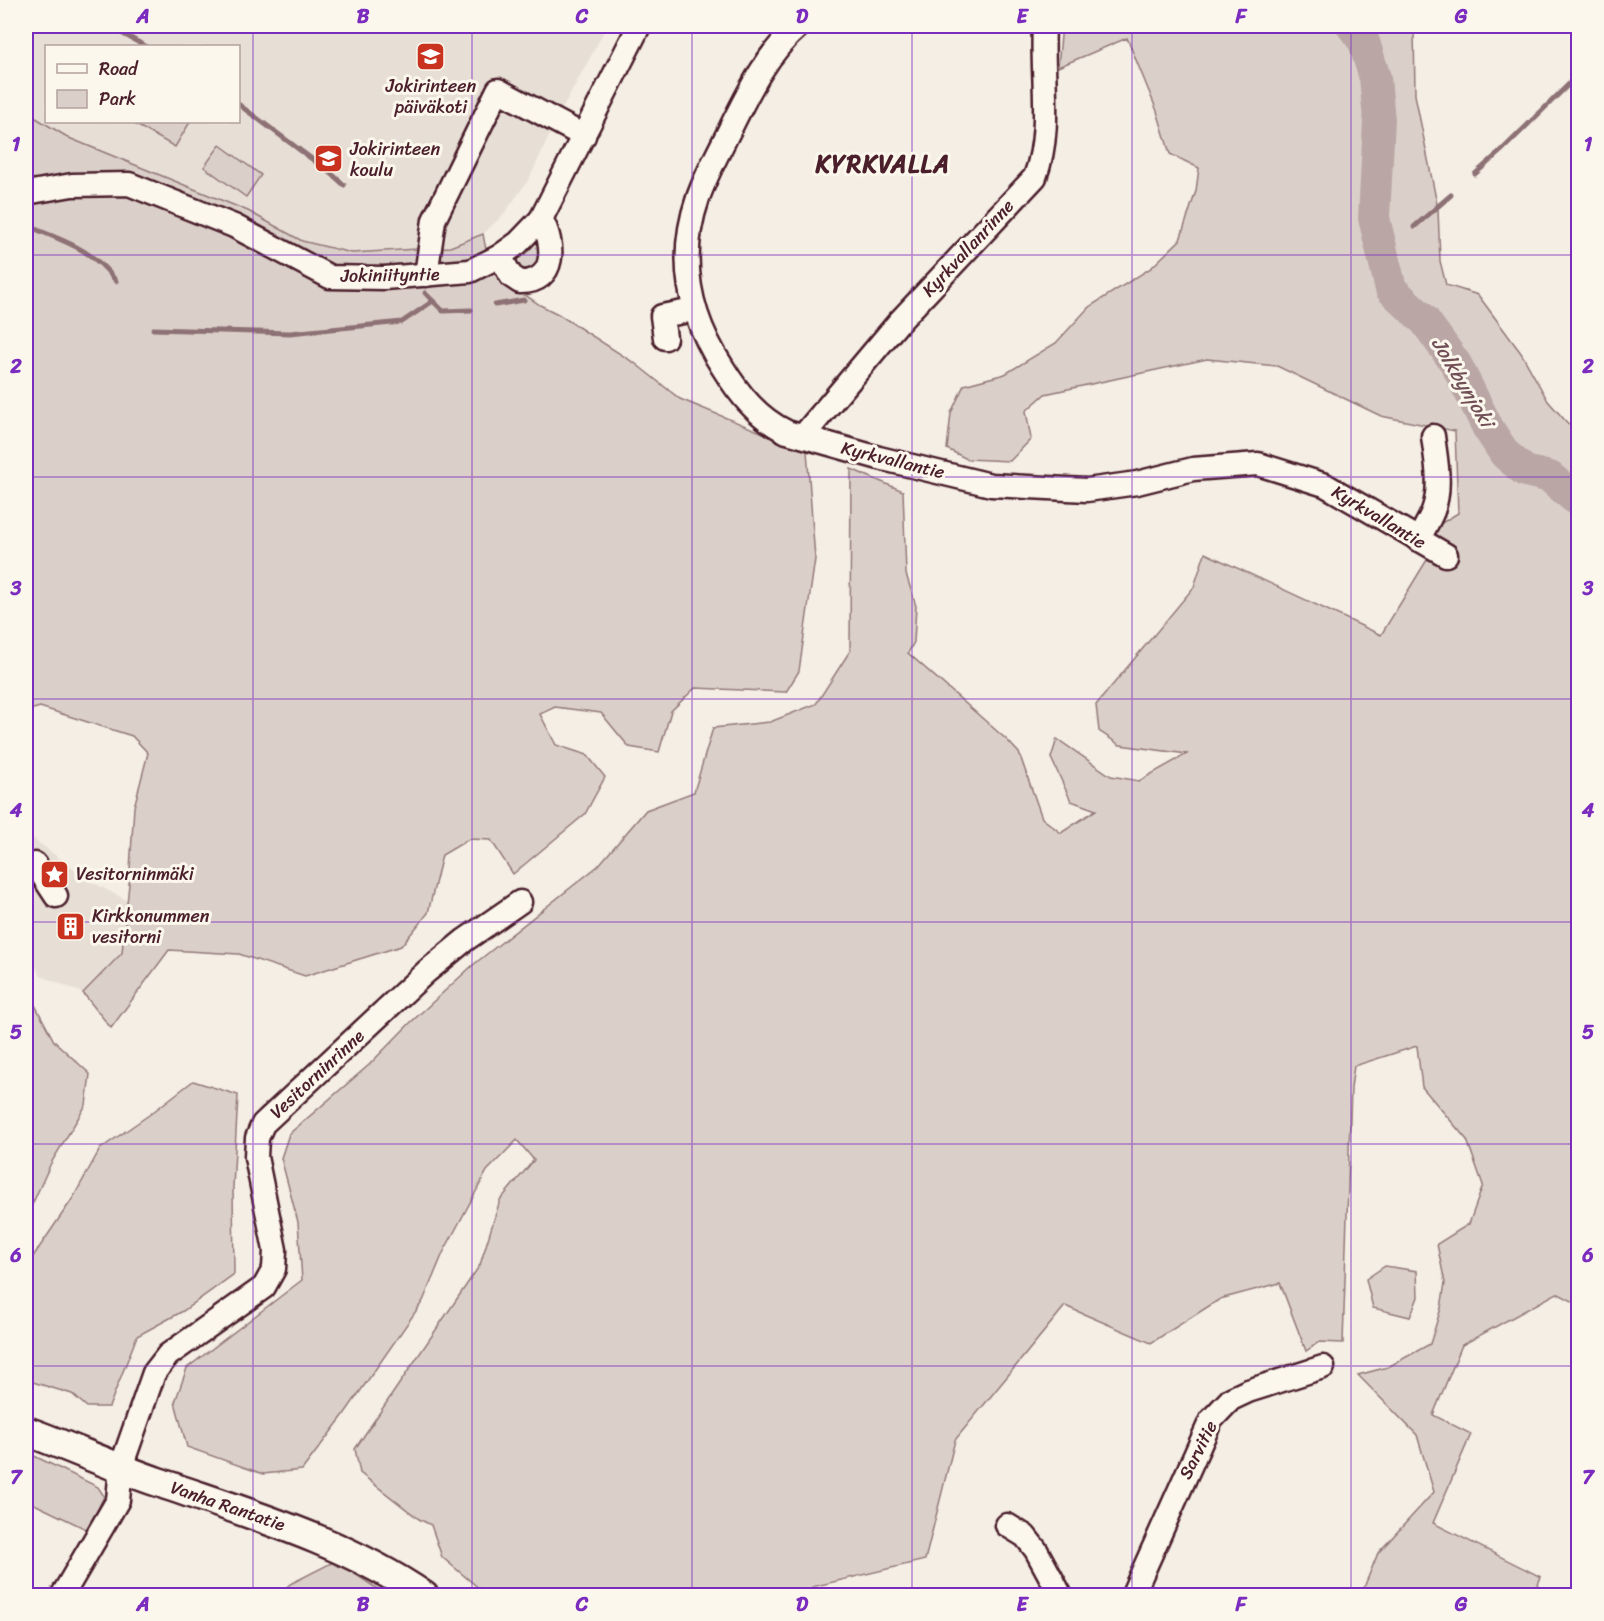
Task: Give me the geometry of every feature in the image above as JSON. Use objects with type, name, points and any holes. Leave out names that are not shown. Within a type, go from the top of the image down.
[{"type":"main road","name":"Vanha Rantatie","points":[[26,1431],[303,1533],[368,1563],[424,1596]]},
{"type":"street","name":"Jokiniityntie","points":[[26,193],[72,185],[129,184],[234,226],[330,277],[384,278],[470,271],[500,256],[518,243],[541,219],[639,26]]},
{"type":"street","name":"Kyrkvallantie","points":[[799,26],[778,46],[734,120],[698,198],[691,227],[688,257],[689,286],[694,310],[711,351],[740,393],[773,425],[786,432],[879,458],[991,484],[1087,490],[1137,483],[1211,466],[1258,464],[1325,485],[1446,555]]},
{"type":"street","name":"Kyrkvallanrinne","points":[[803,436],[898,323],[1035,177],[1043,152],[1044,26]]},
{"type":"street","points":[[426,275],[434,220],[498,90],[584,136]]},
{"type":"street","points":[[500,256],[511,276],[520,282],[538,280],[547,273],[549,237],[541,219]]},
{"type":"street","points":[[665,338],[662,316],[694,310]]},
{"type":"street","points":[[1418,540],[1434,509],[1438,482],[1433,436]]},
{"type":"street","points":[[26,870],[35,864],[56,896]]},
{"type":"street","name":"Vesitorninrinne","points":[[62,1596],[117,1504],[121,1467],[154,1373],[168,1355],[264,1287],[274,1269],[275,1250],[256,1157],[257,1138],[263,1124],[426,972],[465,940],[520,902]]},
{"type":"street","name":"Sarvitie","points":[[1132,1596],[1211,1420],[1231,1399],[1248,1390],[1323,1367]]},
{"type":"street","points":[[1007,1525],[1025,1536],[1036,1550],[1061,1596]]},
{"type":"shaded area","name":"Jokirinteen koulu","points":[[26,26],[607,26],[560,113],[529,179],[504,214],[483,234],[450,247],[352,253],[302,241],[248,211],[69,138],[26,112]]},
{"type":"shaded area","points":[[26,833],[88,880],[128,901],[122,954],[83,993],[41,976],[26,952]]},
{"type":"green space","points":[[1062,26],[1414,26],[1415,95],[1438,209],[1440,261],[1446,285],[1478,295],[1521,353],[1548,401],[1578,435],[1578,1304],[1557,1293],[1462,1345],[1433,1415],[1471,1434],[1433,1523],[1541,1577],[1533,1595],[1361,1595],[1378,1553],[1434,1492],[1417,1435],[1358,1375],[1388,1367],[1430,1344],[1441,1308],[1445,1283],[1437,1244],[1469,1224],[1483,1185],[1467,1140],[1422,1087],[1417,1046],[1354,1066],[1351,1088],[1343,1343],[1319,1342],[1306,1351],[1280,1283],[1220,1299],[1151,1343],[1065,1306],[955,1440],[925,1560],[812,1587],[814,1595],[487,1595],[442,1557],[431,1525],[419,1519],[360,1473],[355,1449],[480,1265],[500,1200],[534,1160],[517,1140],[487,1171],[443,1253],[423,1301],[343,1416],[302,1470],[263,1474],[187,1447],[175,1402],[187,1368],[302,1280],[298,1222],[281,1158],[289,1134],[369,1065],[410,1023],[473,965],[598,866],[646,810],[694,792],[713,728],[770,722],[816,704],[850,651],[851,469],[903,491],[906,574],[916,606],[914,642],[908,653],[1019,753],[1042,818],[1061,833],[1096,810],[1071,801],[1051,758],[1057,739],[1111,776],[1139,781],[1187,754],[1120,745],[1099,731],[1096,705],[1194,587],[1205,553],[1381,635],[1430,555],[1432,529],[1458,513],[1455,431],[1381,416],[1277,366],[1207,359],[1045,394],[1026,411],[1031,439],[1010,461],[967,459],[947,449],[951,413],[964,385],[1005,374],[1056,343],[1089,307],[1151,268],[1180,240],[1196,191],[1199,168],[1170,154],[1157,111],[1127,38],[1058,67]]},
{"type":"green space","points":[[26,112],[69,138],[248,211],[302,241],[352,253],[450,247],[483,234],[490,271],[540,305],[636,364],[680,399],[807,451],[815,559],[799,671],[786,692],[695,688],[671,711],[659,752],[629,747],[601,713],[555,707],[540,714],[556,745],[587,755],[605,777],[585,814],[513,874],[491,840],[469,839],[442,855],[428,913],[401,946],[305,976],[239,954],[169,950],[111,1028],[83,993],[122,953],[134,807],[148,753],[132,736],[40,707],[26,711]]},
{"type":"green space","points":[[133,123],[189,123],[175,147]]},
{"type":"green space","points":[[220,145],[261,175],[246,197],[204,167]]},
{"type":"green space","points":[[539,237],[539,265],[526,272],[521,270],[513,257]]},
{"type":"green space","points":[[26,988],[54,1041],[90,1074],[86,1105],[51,1163],[26,1218]]},
{"type":"green space","points":[[193,1081],[238,1095],[233,1187],[234,1274],[183,1311],[137,1336],[109,1407],[87,1407],[72,1394],[26,1380],[26,1264],[73,1198],[100,1149]]},
{"type":"green space","points":[[1385,1266],[1417,1271],[1418,1297],[1410,1317],[1373,1308],[1366,1279]]},
{"type":"green space","points":[[26,1452],[98,1487],[104,1496],[88,1530],[26,1500]]},
{"type":"green space","points":[[335,1561],[387,1595],[277,1596],[290,1584]]},
{"type":"waterway","points":[[109,26],[143,45]]},
{"type":"waterway","name":"Jolkbynjoki","points":[[1352,26],[1364,42],[1375,78],[1379,120],[1374,218],[1391,289],[1425,321],[1456,364],[1488,428],[1505,454],[1525,471],[1550,477],[1578,501]]},
{"type":"waterway","points":[[1475,174],[1578,75]]},
{"type":"waterway","points":[[240,105],[344,185]]},
{"type":"waterway","points":[[1414,227],[1451,195]]},
{"type":"waterway","points":[[26,225],[86,252],[116,281]]},
{"type":"waterway","points":[[425,293],[433,301]]},
{"type":"waterway","points":[[495,305],[524,300]]},
{"type":"waterway","points":[[153,329],[290,333],[402,322],[433,301],[443,311],[471,310]]},
{"type":"place","name":"Jokirinteen päiväkoti","points":[[431,57]]},
{"type":"place","name":"Jokirinteen koulu","points":[[329,159]]},
{"type":"place","name":"Vesitorninmäki","points":[[55,874]]},
{"type":"place","name":"Kirkkonummen vesitorni","points":[[71,926]]},
{"type":"district","name":"KYRKVALLA","points":[[883,164]]}]
